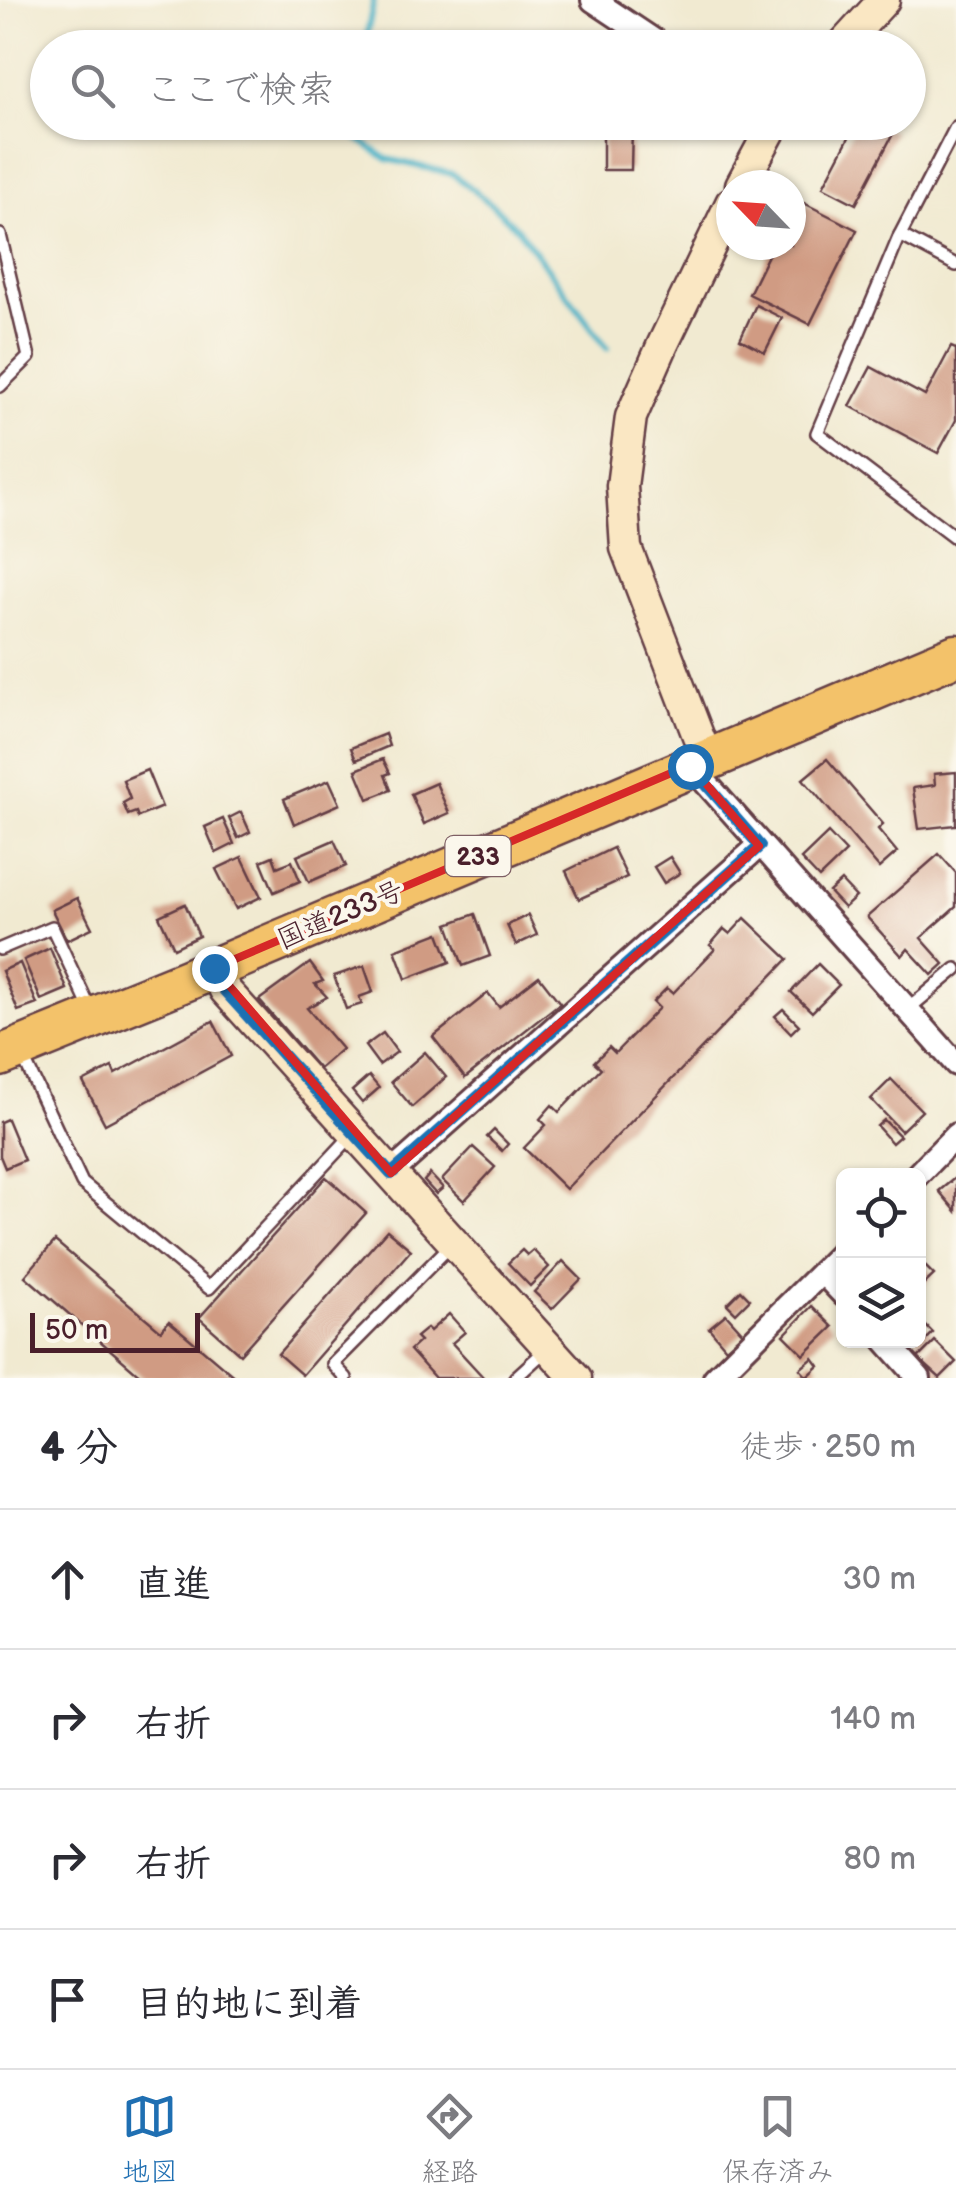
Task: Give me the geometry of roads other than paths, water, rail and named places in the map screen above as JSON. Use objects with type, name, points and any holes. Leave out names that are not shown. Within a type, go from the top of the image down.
[{"type":"highway","name":"国道233号","points":[[9,1052],[956,655]]},
{"type":"street","points":[[593,0],[639,30]]},
{"type":"street","points":[[856,30],[884,0]]},
{"type":"street","points":[[749,170],[765,140]]},
{"type":"street","points":[[716,234],[631,416],[622,486],[626,548],[698,762],[760,846],[956,1064]]},
{"type":"street","points":[[391,1174],[760,846]]},
{"type":"street","points":[[214,968],[224,990],[576,1378]]},
{"type":"street","points":[[924,1168],[956,1135]]},
{"type":"street","points":[[715,1378],[836,1258]]},
{"type":"street","points":[[822,1272],[836,1287]]},
{"type":"street","points":[[892,1348],[919,1378]]},
{"type":"lane","points":[[956,127],[900,235],[817,433],[956,538]]},
{"type":"lane","points":[[0,235],[29,357],[0,386]]},
{"type":"lane","points":[[900,235],[956,265]]},
{"type":"lane","points":[[0,949],[52,928],[94,1018]]},
{"type":"lane","points":[[907,1010],[956,968]]},
{"type":"lane","points":[[9,1052],[82,1184],[209,1288],[354,1133]]},
{"type":"lane","points":[[346,1378],[334,1364],[454,1243]]},
{"type":"lane","points":[[515,1378],[548,1348]]},
{"type":"waterway","points":[[368,30],[374,0]]},
{"type":"waterway","points":[[359,140],[387,159],[453,174],[492,205],[518,229],[607,348]]}]
